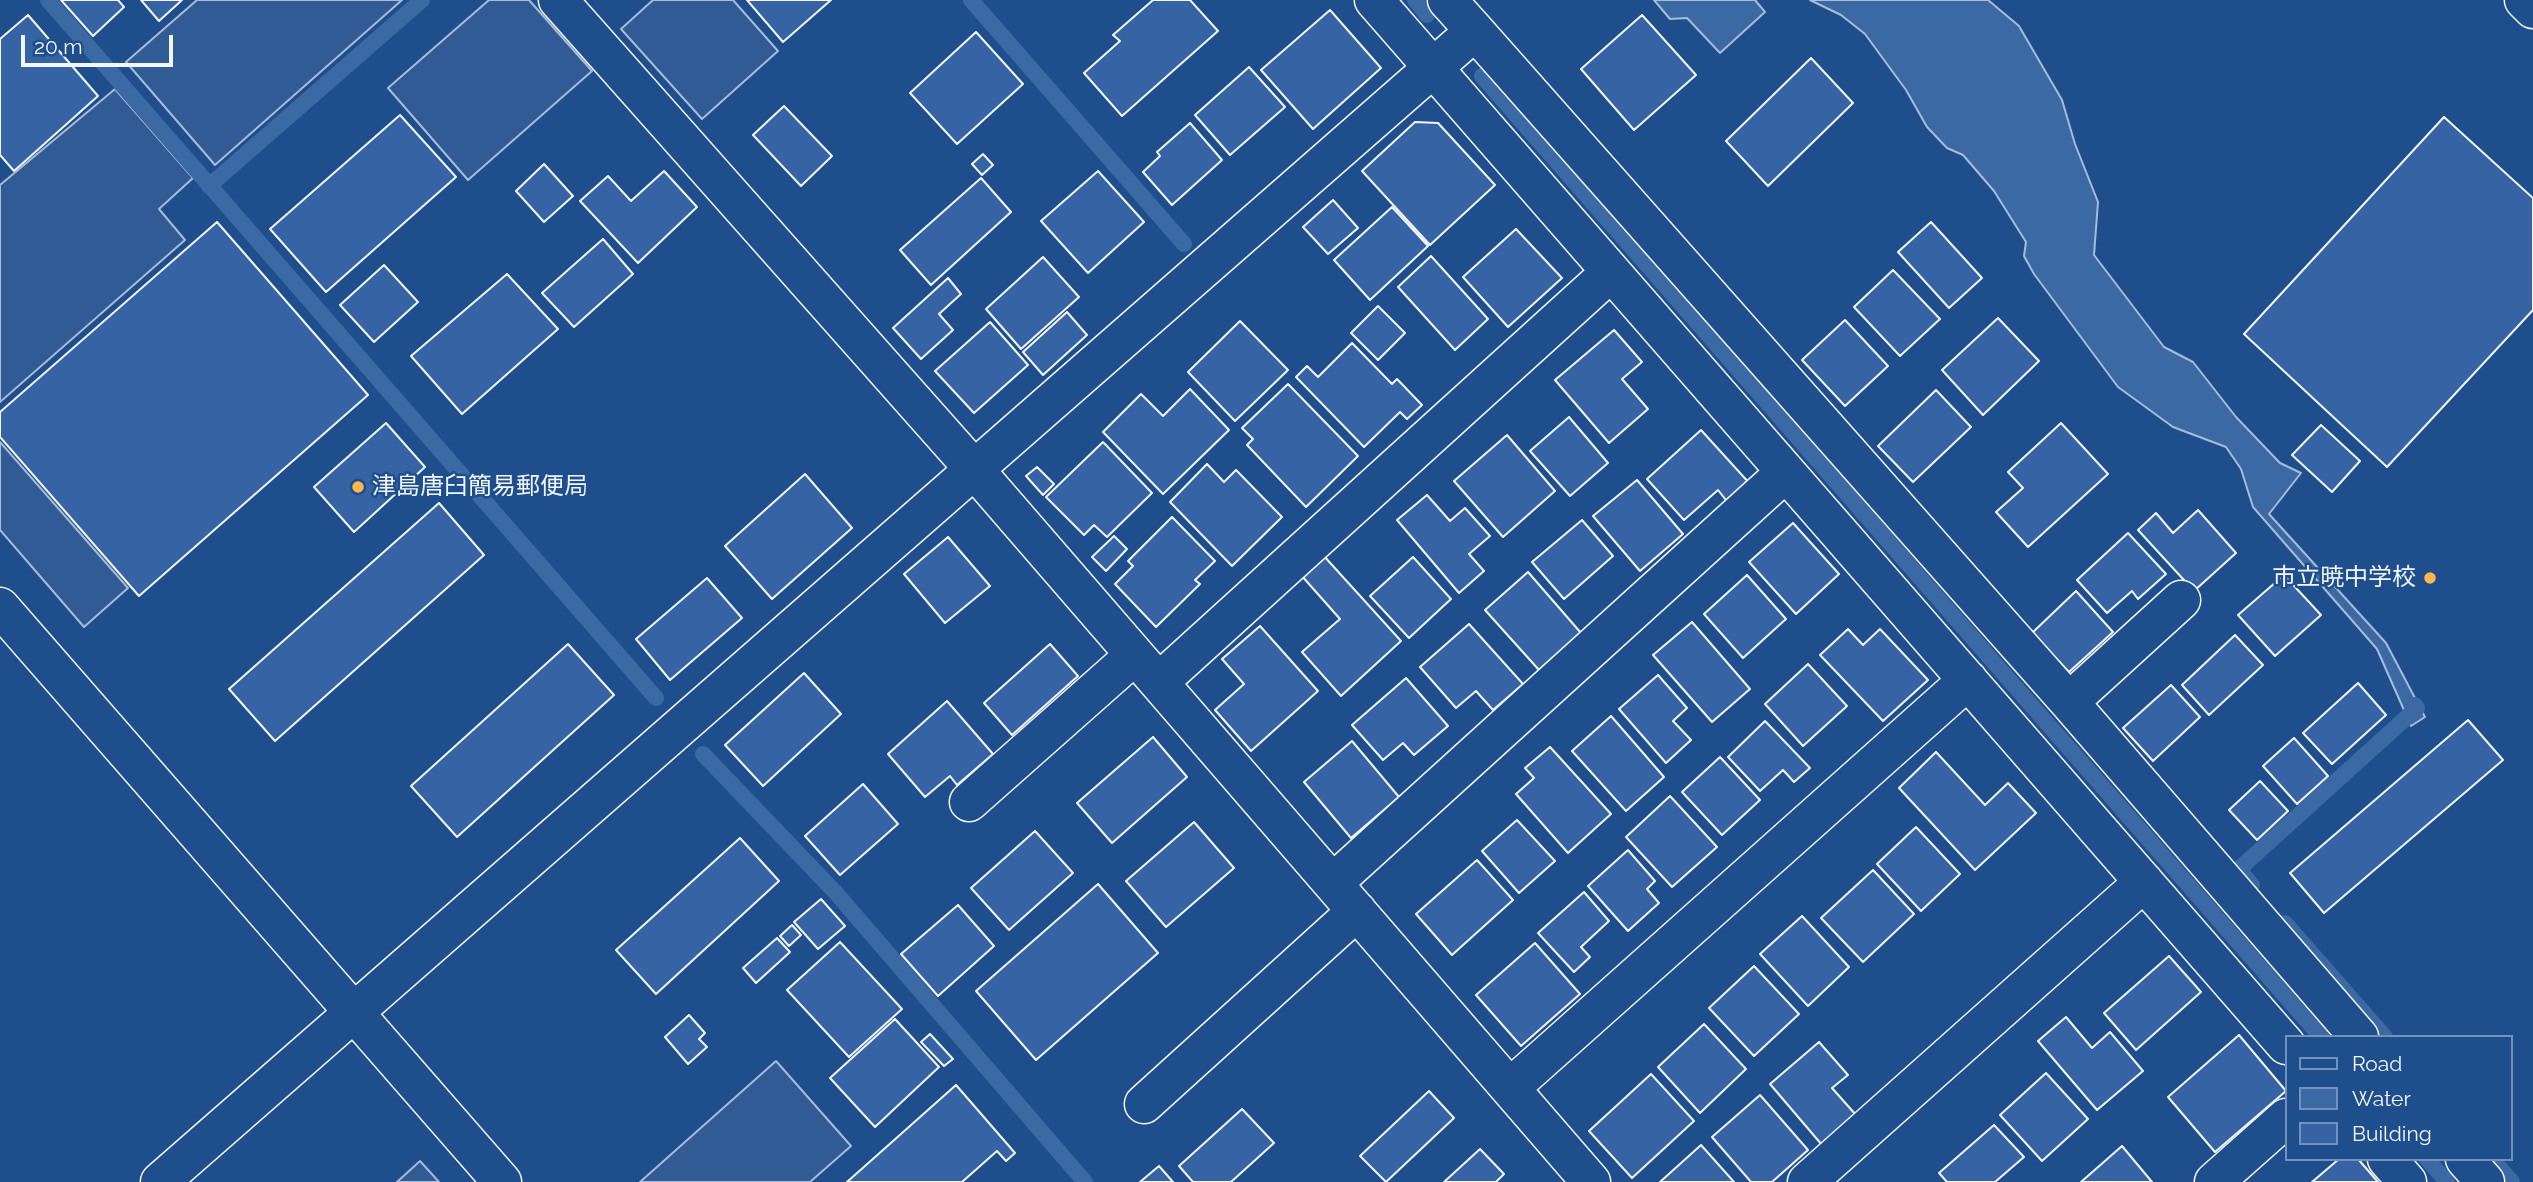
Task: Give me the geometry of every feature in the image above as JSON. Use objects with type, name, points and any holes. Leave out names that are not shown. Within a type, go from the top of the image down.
[{"type":"street","points":[[558,0],[974,469],[1591,1182]]},
{"type":"street","points":[[1374,0],[2284,1043]]},
{"type":"street","points":[[1447,0],[2069,702],[2357,1035]]},
{"type":"street","points":[[2524,0],[2533,9]]},
{"type":"street","points":[[160,1182],[1475,31]]},
{"type":"street","points":[[969,802],[1147,669],[1611,272]]},
{"type":"street","points":[[1333,883],[1786,472]]},
{"type":"street","points":[[2069,702],[2180,600]]},
{"type":"street","points":[[0,607],[502,1182]]},
{"type":"street","points":[[1510,1088],[1968,680]]},
{"type":"street","points":[[1807,1182],[2144,882]]},
{"type":"street","points":[[1144,1104],[1357,911]]},
{"type":"street","points":[[2214,1182],[2284,1120]]},
{"type":"street","points":[[2389,1161],[2407,1182]]},
{"type":"street","points":[[2467,1161],[2485,1182]]},
{"type":"shaded area","points":[[197,0],[402,0],[215,165],[126,62]]},
{"type":"shaded area","points":[[489,0],[529,0],[592,71],[468,180],[388,88]]},
{"type":"shaded area","points":[[653,0],[733,0],[778,51],[702,119],[621,29]]},
{"type":"shaded area","points":[[115,89],[193,178],[159,209],[185,240],[0,402],[0,185]]},
{"type":"shaded area","points":[[0,442],[128,588],[84,627],[0,530]]},
{"type":"shaded area","points":[[776,1061],[851,1146],[810,1182],[640,1182]]},
{"type":"shaded area","points":[[420,1161],[439,1182],[397,1182]]},
{"type":"water","points":[[1654,0],[1755,0],[1765,12],[1720,53],[1687,18],[1670,19]]},
{"type":"water","points":[[1810,0],[1988,0],[2019,26],[2062,100],[2075,144],[2098,202],[2094,255],[2164,347],[2193,362],[2236,417],[2280,463],[2301,473],[2269,514],[2386,643],[2425,717],[2411,726],[2377,649],[2253,507],[2241,469],[2226,447],[2173,427],[2118,387],[2034,274],[2024,256],[2026,242],[1994,191],[1963,155],[1947,148],[1927,127],[1906,90],[1865,34],[1841,15]]},
{"type":"building","points":[[61,0],[118,0],[124,7],[93,36]]},
{"type":"building","points":[[141,0],[182,0],[159,21]]},
{"type":"building","points":[[747,0],[831,0],[783,42]]},
{"type":"building","points":[[1153,0],[1190,0],[1218,31],[1122,116],[1084,73],[1120,41],[1113,35]]},
{"type":"building","points":[[1330,10],[1381,68],[1313,129],[1261,70]]},
{"type":"building","points":[[28,15],[98,96],[14,171],[0,155],[0,39]]},
{"type":"building","points":[[1642,15],[1696,75],[1634,130],[1581,69]]},
{"type":"building","points":[[976,32],[1023,84],[957,144],[910,93]]},
{"type":"building","points":[[1811,58],[1853,103],[1768,186],[1726,141]]},
{"type":"building","points":[[1249,67],[1285,107],[1230,155],[1195,115]]},
{"type":"building","points":[[784,106],[832,156],[801,186],[753,135]]},
{"type":"building","points":[[400,115],[456,177],[326,292],[270,229]]},
{"type":"building","points":[[2444,117],[2533,198],[2533,310],[2387,467],[2244,334]]},
{"type":"building","points":[[1415,122],[1438,123],[1495,185],[1430,245],[1362,171]]},
{"type":"building","points":[[1190,123],[1222,160],[1172,205],[1143,172],[1160,156],[1157,152]]},
{"type":"building","points":[[983,154],[993,165],[982,175],[972,164]]},
{"type":"building","points":[[544,164],[573,196],[544,222],[516,191]]},
{"type":"building","points":[[664,171],[697,207],[638,263],[580,201],[608,176],[631,201]]},
{"type":"building","points":[[1098,171],[1144,222],[1088,273],[1041,221]]},
{"type":"building","points":[[981,178],[1011,212],[931,285],[900,250]]},
{"type":"building","points":[[1333,200],[1358,228],[1328,254],[1303,227]]},
{"type":"building","points":[[1392,207],[1428,246],[1370,300],[1334,260]]},
{"type":"building","points":[[217,222],[368,395],[139,596],[0,437],[0,412]]},
{"type":"building","points":[[1931,222],[1982,278],[1949,308],[1898,252]]},
{"type":"building","points":[[1516,229],[1562,278],[1508,327],[1463,277]]},
{"type":"building","points":[[603,239],[633,274],[574,327],[542,293]]},
{"type":"building","points":[[1431,256],[1488,319],[1455,350],[1398,287]]},
{"type":"building","points":[[1043,257],[1079,297],[1021,349],[986,309]]},
{"type":"building","points":[[384,265],[418,302],[374,342],[340,305]]},
{"type":"building","points":[[1893,270],[1940,319],[1900,356],[1854,307]]},
{"type":"building","points":[[507,274],[558,329],[462,414],[411,356]]},
{"type":"building","points":[[948,278],[961,294],[939,314],[953,330],[921,359],[893,328]]},
{"type":"building","points":[[1378,306],[1405,333],[1378,360],[1351,333]]},
{"type":"building","points":[[1067,312],[1087,335],[1043,375],[1023,352]]},
{"type":"building","points":[[1998,318],[2039,361],[1983,415],[1942,370]]},
{"type":"building","points":[[1845,320],[1888,366],[1845,406],[1802,360]]},
{"type":"building","points":[[1240,321],[1288,370],[1235,421],[1188,372]]},
{"type":"building","points":[[990,322],[1028,365],[974,413],[935,371]]},
{"type":"building","points":[[1614,330],[1642,362],[1622,379],[1648,409],[1609,443],[1555,380]]},
{"type":"building","points":[[1352,343],[1392,384],[1397,379],[1422,405],[1407,419],[1400,412],[1364,447],[1296,377],[1307,366],[1318,377]]},
{"type":"building","points":[[1288,384],[1358,456],[1306,507],[1247,445],[1253,439],[1242,428]]},
{"type":"building","points":[[1190,389],[1229,430],[1163,494],[1103,432],[1141,394],[1163,416]]},
{"type":"building","points":[[1936,390],[1971,427],[1913,482],[1878,446]]},
{"type":"building","points":[[1569,417],[1608,463],[1570,496],[1530,451]]},
{"type":"building","points":[[386,423],[425,467],[354,532],[314,487]]},
{"type":"building","points":[[2061,423],[2108,474],[2028,547],[1996,512],[2023,488],[2008,472]]},
{"type":"building","points":[[2321,425],[2360,461],[2332,492],[2292,455]]},
{"type":"building","points":[[1701,430],[1751,485],[1729,504],[1718,490],[1684,520],[1647,479]]},
{"type":"building","points":[[1507,435],[1555,491],[1503,537],[1454,481]]},
{"type":"building","points":[[1103,442],[1152,493],[1107,537],[1094,525],[1084,535],[1046,497]]},
{"type":"building","points":[[1207,464],[1224,482],[1236,470],[1282,517],[1232,566],[1170,502]]},
{"type":"building","points":[[1037,467],[1054,484],[1043,495],[1026,476]]},
{"type":"building","points":[[805,474],[852,528],[772,599],[725,546]]},
{"type":"building","points":[[1637,480],[1683,534],[1640,571],[1593,516]]},
{"type":"building","points":[[1427,495],[1450,521],[1465,508],[1490,536],[1469,554],[1484,571],[1459,593],[1397,520]]},
{"type":"building","points":[[439,503],[484,555],[275,741],[229,689]]},
{"type":"building","points":[[2198,510],[2236,553],[2194,591],[2138,530],[2156,513],[2173,533]]},
{"type":"building","points":[[1172,517],[1215,561],[1195,580],[1200,584],[1156,627],[1115,584],[1133,566],[1128,561]]},
{"type":"building","points":[[1582,520],[1613,556],[1564,599],[1532,562]]},
{"type":"building","points":[[1793,523],[1839,574],[1796,614],[1749,562]]},
{"type":"building","points":[[2128,533],[2166,574],[2138,599],[2132,591],[2107,613],[2077,580]]},
{"type":"building","points":[[1114,536],[1127,549],[1106,571],[1092,557]]},
{"type":"building","points":[[948,537],[990,586],[945,623],[904,574]]},
{"type":"building","points":[[1323,555],[1401,641],[1341,696],[1302,652],[1340,619],[1301,575]]},
{"type":"building","points":[[1413,557],[1451,599],[1409,638],[1370,596]]},
{"type":"building","points":[[1528,572],[1581,633],[1539,670],[1485,610]]},
{"type":"building","points":[[1747,575],[1786,619],[1743,658],[1704,614]]},
{"type":"building","points":[[2284,575],[2321,615],[2275,656],[2238,615]]},
{"type":"building","points":[[707,578],[742,618],[670,680],[636,639]]},
{"type":"building","points":[[2076,591],[2113,632],[2069,672],[2032,633]]},
{"type":"building","points":[[1692,622],[1750,689],[1712,722],[1653,655]]},
{"type":"building","points":[[1469,624],[1523,684],[1493,710],[1476,691],[1456,708],[1420,667]]},
{"type":"building","points":[[1260,626],[1318,691],[1251,751],[1215,710],[1244,684],[1222,659]]},
{"type":"building","points":[[1848,629],[1863,645],[1880,629],[1928,680],[1883,721],[1820,655]]},
{"type":"building","points":[[2235,635],[2263,665],[2209,715],[2182,685]]},
{"type":"building","points":[[568,644],[614,695],[457,837],[411,786]]},
{"type":"building","points":[[1050,644],[1078,676],[1012,735],[984,703]]},
{"type":"building","points":[[1808,664],[1847,706],[1803,746],[1765,704]]},
{"type":"building","points":[[804,673],[841,714],[763,786],[725,745]]},
{"type":"building","points":[[1658,675],[1687,708],[1673,721],[1691,740],[1666,763],[1619,709]]},
{"type":"building","points":[[1406,678],[1448,726],[1414,755],[1403,743],[1383,760],[1352,725]]},
{"type":"building","points":[[2358,683],[2386,715],[2332,764],[2303,733]]},
{"type":"building","points":[[2171,685],[2200,717],[2153,761],[2123,728]]},
{"type":"building","points":[[947,701],[993,754],[957,785],[950,776],[925,797],[888,754]]},
{"type":"building","points":[[1611,716],[1664,777],[1626,811],[1572,751]]},
{"type":"building","points":[[2468,720],[2503,760],[2324,913],[2290,873]]},
{"type":"building","points":[[1765,721],[1810,768],[1794,782],[1783,770],[1760,791],[1728,757]]},
{"type":"building","points":[[1153,737],[1187,777],[1112,843],[1077,803]]},
{"type":"building","points":[[2294,738],[2328,776],[2297,804],[2263,766]]},
{"type":"building","points":[[1352,741],[1399,797],[1351,838],[1304,782]]},
{"type":"building","points":[[1550,747],[1611,814],[1568,853],[1516,794],[1534,778],[1525,768]]},
{"type":"building","points":[[1936,752],[1985,805],[2008,783],[2036,813],[1975,870],[1899,788]]},
{"type":"building","points":[[1720,757],[1760,800],[1722,835],[1682,792]]},
{"type":"building","points":[[2260,781],[2288,811],[2257,840],[2229,810]]},
{"type":"building","points":[[863,784],[898,824],[840,875],[805,836]]},
{"type":"building","points":[[1670,796],[1717,847],[1672,887],[1626,837]]},
{"type":"building","points":[[1517,820],[1555,861],[1519,893],[1482,851]]},
{"type":"building","points":[[1194,822],[1234,868],[1166,927],[1126,881]]},
{"type":"building","points":[[1916,827],[1960,874],[1921,911],[1877,864]]},
{"type":"building","points":[[1035,831],[1073,873],[1009,930],[971,888]]},
{"type":"building","points":[[740,838],[779,881],[656,994],[616,950]]},
{"type":"building","points":[[1628,850],[1655,881],[1647,889],[1659,903],[1628,931],[1588,886]]},
{"type":"building","points":[[1477,860],[1513,900],[1452,955],[1416,914]]},
{"type":"building","points":[[1873,870],[1914,914],[1863,962],[1821,918]]},
{"type":"building","points":[[1098,884],[1158,953],[1036,1060],[976,991]]},
{"type":"building","points":[[1584,892],[1609,921],[1581,947],[1590,957],[1574,972],[1538,933]]},
{"type":"building","points":[[821,899],[845,926],[818,949],[794,922]]},
{"type":"building","points":[[958,905],[994,946],[938,996],[901,954]]},
{"type":"building","points":[[1802,916],[1849,967],[1808,1006],[1760,954]]},
{"type":"building","points":[[792,925],[801,935],[789,946],[780,936]]},
{"type":"building","points":[[777,938],[790,952],[756,983],[743,968]]},
{"type":"building","points":[[840,942],[902,1009],[849,1057],[787,990]]},
{"type":"building","points":[[1535,943],[1580,994],[1521,1046],[1476,995]]},
{"type":"building","points":[[2169,956],[2201,992],[2136,1050],[2104,1013]]},
{"type":"building","points":[[1754,966],[1799,1014],[1754,1056],[1709,1008]]},
{"type":"building","points":[[689,1015],[705,1033],[699,1039],[707,1047],[688,1064],[665,1037]]},
{"type":"building","points":[[2066,1017],[2092,1048],[2110,1032],[2143,1071],[2097,1110],[2038,1041]]},
{"type":"building","points":[[895,1019],[939,1067],[875,1127],[830,1078]]},
{"type":"building","points":[[1704,1024],[1746,1069],[1700,1113],[1658,1067]]},
{"type":"building","points":[[930,1034],[953,1059],[944,1066],[921,1042]]},
{"type":"building","points":[[2239,1035],[2284,1089],[2284,1093],[2215,1152],[2168,1097]]},
{"type":"building","points":[[1819,1042],[1848,1075],[1832,1088],[1856,1115],[1822,1145],[1770,1084]]},
{"type":"building","points":[[2046,1073],[2088,1119],[2042,1161],[2000,1115]]},
{"type":"building","points":[[1651,1074],[1694,1121],[1632,1178],[1589,1131]]},
{"type":"building","points":[[956,1085],[1015,1153],[1006,1161],[997,1151],[962,1182],[847,1182]]},
{"type":"building","points":[[1429,1091],[1454,1118],[1386,1182],[1360,1156]]},
{"type":"building","points":[[1760,1095],[1808,1150],[1772,1182],[1751,1182],[1712,1137]]},
{"type":"building","points":[[1242,1109],[1274,1143],[1231,1182],[1193,1182],[1179,1166]]},
{"type":"building","points":[[1994,1125],[2024,1157],[1995,1182],[1947,1182],[1939,1173]]},
{"type":"building","points":[[1701,1145],[1734,1182],[1660,1182]]},
{"type":"building","points":[[2122,1146],[2152,1182],[2081,1182]]},
{"type":"building","points":[[1480,1149],[1504,1174],[1496,1182],[1444,1182]]},
{"type":"building","points":[[2337,1161],[2360,1161],[2378,1182],[2312,1182]]},
{"type":"building","points":[[1159,1166],[1173,1182],[1140,1182]]},
{"type":"waterway","points":[[48,0],[656,698]]},
{"type":"waterway","points":[[209,186],[422,0]]},
{"type":"waterway","points":[[971,0],[1184,244]]},
{"type":"waterway","points":[[1415,0],[1427,15]]},
{"type":"waterway","points":[[1482,76],[2319,1035]]},
{"type":"waterway","points":[[2252,885],[2239,869],[2417,708],[2415,705]]},
{"type":"waterway","points":[[703,754],[836,893],[1085,1182]]},
{"type":"waterway","points":[[2285,923],[2383,1035]]},
{"type":"waterway","points":[[2429,1161],[2447,1182]]},
{"type":"waterway","points":[[2494,1161],[2512,1182]]},
{"type":"place","name":"津島唐臼簡易郵便局","points":[[358,487]]},
{"type":"place","name":"市立暁中学校","points":[[2430,578]]}]
